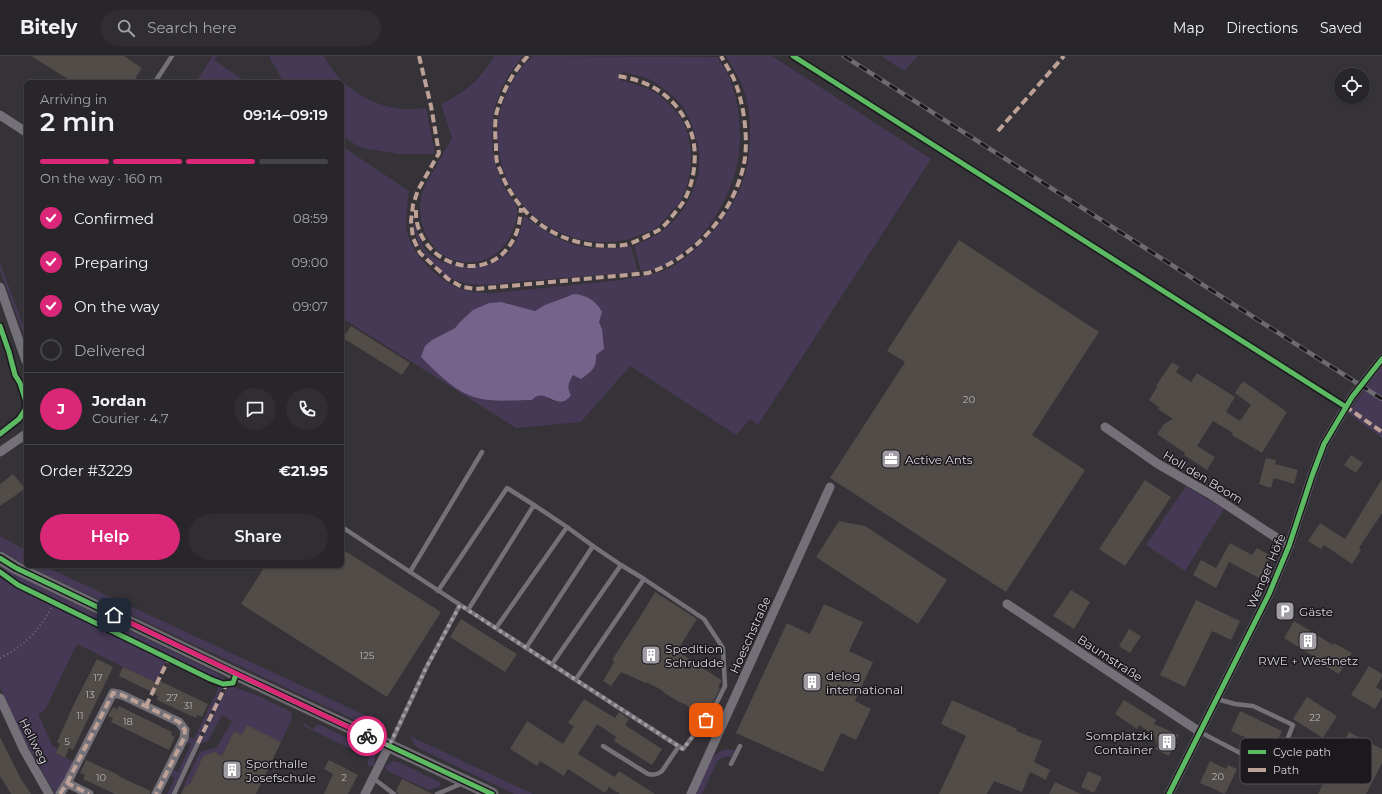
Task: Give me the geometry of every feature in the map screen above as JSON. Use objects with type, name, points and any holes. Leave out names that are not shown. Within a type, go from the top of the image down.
[{"type":"main road","points":[[0,558],[16,568],[65,592],[492,794]]},
{"type":"street","points":[[0,115],[24,131]]},
{"type":"street","points":[[0,287],[24,355]]},
{"type":"street","name":"Wenger Höfe","points":[[1169,794],[1269,594],[1289,546],[1324,444],[1352,397],[1381,361]]},
{"type":"street","name":"Holl den Boom","points":[[1105,427],[1158,464],[1210,494],[1289,546]]},
{"type":"street","points":[[0,452],[24,435]]},
{"type":"street","name":"Hoeschstraße","points":[[691,794],[830,487]]},
{"type":"street","name":"Baumstraße","points":[[1007,604],[1200,732]]},
{"type":"street","points":[[60,794],[113,693],[122,695],[179,722],[185,730],[184,738],[156,794]]},
{"type":"street","name":"Hellweg","points":[[0,698],[24,750],[49,794]]},
{"type":"street","points":[[365,794],[389,746]]},
{"type":"street","points":[[67,783],[89,794]]},
{"type":"lane","points":[[156,80],[172,56]]},
{"type":"lane","points":[[410,572],[482,452]]},
{"type":"lane","points":[[344,529],[438,591],[683,749],[713,710],[725,686],[723,648],[704,619],[507,488],[438,591]]},
{"type":"lane","points":[[468,610],[534,505]]},
{"type":"lane","points":[[496,628],[567,527]]},
{"type":"lane","points":[[526,648],[594,546]]},
{"type":"lane","points":[[552,664],[621,565]]},
{"type":"lane","points":[[576,680],[644,579]]},
{"type":"lane","points":[[389,746],[426,668],[460,605]]},
{"type":"lane","points":[[1217,698],[1235,704],[1253,706],[1293,725],[1288,738]]},
{"type":"lane","points":[[1200,732],[1240,753]]},
{"type":"lane","points":[[174,794],[198,743]]},
{"type":"lane","points":[[602,746],[648,774],[653,775],[659,774],[662,771],[679,746]]},
{"type":"lane","points":[[731,764],[740,746]]},
{"type":"lane","points":[[373,778],[394,794]]},
{"type":"lane","points":[[437,794],[466,782]]},
{"type":"path","points":[[48,600],[60,606]]},
{"type":"path","points":[[0,658],[16,649],[31,637],[42,625],[54,602]]},
{"type":"shaded area","points":[[213,56],[217,56],[214,60],[243,80],[197,80]]},
{"type":"shaded area","points":[[270,56],[324,56],[330,67],[341,80],[283,80],[270,59]]},
{"type":"shaded area","points":[[494,56],[524,56],[503,84],[493,117],[492,134],[493,151],[497,169],[504,188],[516,205],[517,216],[506,244],[495,254],[489,258],[474,262],[452,260],[433,246],[426,236],[420,212],[421,199],[424,187],[452,138],[441,104],[458,95],[478,79]]},
{"type":"shaded area","points":[[533,56],[717,57],[730,78],[734,90],[740,125],[739,154],[733,181],[721,207],[705,231],[679,256],[661,267],[641,271],[634,246],[658,234],[670,225],[677,217],[695,186],[699,163],[699,149],[691,123],[682,106],[666,90],[643,77],[622,72],[620,80],[654,92],[671,106],[682,120],[689,139],[691,150],[690,172],[684,193],[679,203],[658,227],[625,240],[604,242],[583,240],[563,234],[545,224],[529,211],[516,196],[506,177],[500,157],[497,133],[498,122],[503,101],[513,81],[525,63]]},
{"type":"shaded area","points":[[726,56],[772,56],[931,159],[758,425],[750,419],[736,435],[630,366],[581,422],[516,428],[344,319],[344,147],[409,191],[406,225],[412,244],[423,262],[430,269],[438,276],[456,287],[474,292],[492,293],[633,278],[663,271],[678,263],[706,239],[724,218],[733,202],[744,176],[750,140],[748,104],[737,74]],"holes":[[[566,296],[599,322],[602,329],[596,355],[573,374],[568,384],[568,399],[560,402],[550,400],[541,395],[469,395],[440,376],[432,340],[501,302],[535,311]]]},
{"type":"shaded area","points":[[881,56],[918,56],[904,71]]},
{"type":"shaded area","points":[[344,82],[357,93],[380,104],[407,109],[426,108],[435,154],[399,154],[361,148],[344,137]]},
{"type":"shaded area","points":[[524,216],[551,234],[574,244],[598,248],[631,246],[638,272],[479,285],[464,283],[444,274],[429,260],[418,242],[413,221],[423,247],[433,257],[449,264],[476,266],[497,260],[512,248],[517,239]]},
{"type":"shaded area","points":[[0,263],[24,328],[24,336],[0,270]]},
{"type":"shaded area","points":[[574,294],[591,299],[602,312],[599,322],[602,329],[604,349],[596,355],[593,369],[588,374],[581,379],[573,375],[568,387],[571,395],[566,400],[561,402],[541,396],[537,396],[532,400],[507,401],[487,400],[473,397],[449,383],[421,357],[425,346],[432,340],[455,328],[473,310],[489,303],[501,302],[535,311],[545,305]]},
{"type":"shaded area","points":[[1380,369],[1382,369],[1382,438],[1348,413]]},
{"type":"shaded area","points":[[1186,486],[1224,509],[1185,571],[1146,545]]},
{"type":"shaded area","points":[[0,536],[24,549],[24,565],[0,550]]},
{"type":"shaded area","points":[[0,567],[215,672],[227,681],[213,679],[24,586],[0,570]]},
{"type":"shaded area","points":[[31,568],[48,568],[384,724],[359,722]]},
{"type":"shaded area","points":[[0,574],[19,587],[56,606],[167,659],[156,683],[77,644],[45,710],[38,714],[52,745],[58,749],[56,753],[72,761],[73,763],[58,794],[55,794],[22,736],[0,687]]},
{"type":"shaded area","points":[[220,685],[223,687],[171,794],[167,794],[175,778],[171,775],[173,770],[178,772],[191,744],[186,742],[189,737],[194,739]]},
{"type":"shaded area","points":[[231,686],[261,697],[291,712],[292,719],[281,742],[247,725],[242,735],[234,731],[222,756],[215,752],[203,756],[190,784],[185,786],[184,785],[200,752],[217,747],[232,721],[222,715],[208,741],[199,744],[227,688]]},
{"type":"shaded area","points":[[305,724],[313,729],[318,724],[371,749],[375,755],[374,766],[371,765],[369,768],[367,762],[369,758],[302,725]]},
{"type":"shaded area","points":[[410,736],[533,794],[514,794],[418,748],[413,743]]},
{"type":"shaded area","points":[[727,749],[735,750],[732,757],[723,757],[717,762],[702,794],[696,794],[707,767],[715,755],[720,751]]},
{"type":"shaded area","points":[[393,761],[440,782],[441,786],[429,790],[387,771],[385,766]]},
{"type":"building","points":[[31,56],[124,56],[142,68],[134,80],[70,80]]},
{"type":"building","points":[[959,240],[1099,332],[1032,435],[1085,470],[1006,592],[830,478],[905,362],[887,351]]},
{"type":"building","points":[[351,326],[410,363],[402,375],[344,339]]},
{"type":"building","points":[[1172,362],[1180,367],[1176,372],[1191,382],[1197,373],[1235,397],[1226,412],[1240,421],[1251,405],[1235,393],[1243,381],[1287,412],[1262,453],[1232,435],[1233,433],[1213,421],[1197,446],[1215,457],[1207,470],[1184,455],[1185,453],[1157,434],[1164,424],[1173,419],[1158,409],[1159,407],[1149,400],[1157,387],[1156,386]]},
{"type":"building","points":[[1351,455],[1363,463],[1356,473],[1344,465]]},
{"type":"building","points":[[1266,458],[1276,460],[1275,464],[1298,470],[1294,484],[1274,478],[1271,488],[1259,484]]},
{"type":"building","points":[[13,474],[23,486],[23,490],[0,506],[0,484]]},
{"type":"building","points":[[1382,479],[1382,513],[1359,548],[1361,550],[1352,564],[1324,545],[1321,549],[1308,541],[1320,523],[1345,539]]},
{"type":"building","points":[[1145,480],[1171,497],[1125,566],[1099,549]]},
{"type":"building","points":[[839,521],[865,526],[947,580],[918,624],[816,557]]},
{"type":"building","points":[[1230,543],[1252,555],[1257,548],[1271,556],[1259,578],[1229,562],[1216,588],[1193,575],[1201,560],[1216,568]]},
{"type":"building","points":[[344,550],[441,612],[387,697],[241,604],[264,568],[344,568]]},
{"type":"building","points":[[1071,590],[1090,602],[1074,629],[1053,616]]},
{"type":"building","name":"Spedition Schrudde","points":[[655,592],[697,619],[677,651],[721,680],[718,687],[720,688],[711,706],[703,717],[687,705],[679,702],[660,689],[621,672],[611,686],[603,681],[613,664],[614,661],[612,660]]},
{"type":"building","points":[[1196,600],[1240,621],[1231,640],[1212,631],[1185,687],[1160,675]]},
{"type":"building","name":"delog international","points":[[824,604],[863,622],[849,651],[873,662],[855,701],[871,709],[856,740],[841,733],[823,772],[736,733],[787,623],[810,634]]},
{"type":"building","points":[[461,619],[517,654],[505,672],[450,637]]},
{"type":"building","name":"RWE + Westnetz","points":[[1294,621],[1333,645],[1334,643],[1352,653],[1339,674],[1322,664],[1323,662],[1284,638]]},
{"type":"building","points":[[1129,629],[1141,636],[1130,653],[1119,646]]},
{"type":"building","points":[[97,659],[113,667],[73,750],[69,748],[65,758],[56,753],[60,744],[57,742],[73,706]]},
{"type":"building","points":[[1369,666],[1382,674],[1382,677],[1376,687],[1382,691],[1382,697],[1375,709],[1351,695]]},
{"type":"building","points":[[123,667],[159,684],[160,681],[208,704],[202,717],[197,715],[196,718],[157,700],[158,696],[154,693],[119,676]]},
{"type":"building","points":[[1307,697],[1337,716],[1323,738],[1293,719]]},
{"type":"building","points":[[584,699],[615,718],[619,712],[629,719],[625,725],[662,749],[652,765],[614,741],[616,737],[597,724],[578,754],[615,777],[619,771],[655,794],[620,794],[609,787],[605,793],[568,769],[564,776],[540,761],[537,766],[510,749],[527,721],[563,744],[574,726],[568,723]]},
{"type":"building","points":[[952,700],[1017,729],[1016,731],[1042,741],[1034,762],[1050,770],[1046,780],[1030,772],[1022,792],[994,781],[987,794],[939,794],[966,736],[941,724]]},
{"type":"building","points":[[1124,700],[1156,720],[1154,724],[1179,735],[1176,741],[1178,744],[1174,745],[1169,756],[1155,749],[1157,746],[1154,735],[1139,725],[1137,729],[1115,714]]},
{"type":"building","points":[[119,706],[172,732],[171,735],[175,737],[169,750],[111,722],[113,718],[108,716],[113,707],[117,709]]},
{"type":"building","points":[[1240,711],[1282,731],[1279,738],[1246,738],[1231,731]]},
{"type":"building","name":"Sporthalle Josefschule","points":[[247,725],[281,742],[256,794],[181,794],[185,786],[190,784],[203,756],[215,752],[222,756],[234,731],[242,735]]},
{"type":"building","points":[[1349,732],[1361,738],[1346,738]]},
{"type":"building","points":[[0,737],[21,779],[31,794],[11,794],[0,776]]},
{"type":"building","points":[[1372,744],[1382,749],[1382,763],[1372,782]]},
{"type":"building","points":[[86,760],[151,791],[150,794],[115,794],[83,779],[85,775],[80,773]]},
{"type":"building","points":[[329,760],[358,775],[348,794],[324,794],[333,774],[324,769]]},
{"type":"building","points":[[1210,761],[1226,769],[1228,765],[1237,769],[1225,794],[1200,783]]},
{"type":"building","points":[[1088,771],[1102,777],[1094,793],[1081,787]]},
{"type":"building","points":[[402,779],[433,794],[398,794],[396,791]]},
{"type":"building","points":[[1055,782],[1081,794],[1049,794]]},
{"type":"building","points":[[1323,784],[1371,784],[1366,794],[1318,794]]},
{"type":"railway","points":[[844,56],[1382,399]]},
{"type":"marked path","points":[[419,56],[431,106],[439,153],[418,190],[413,205],[411,221],[413,238],[420,253],[448,279],[462,287],[476,289],[648,273],[666,266],[698,243],[712,229],[724,213],[741,177],[745,158],[746,138],[740,95],[733,77],[721,56]]},
{"type":"marked path","points":[[528,56],[518,67],[500,101],[495,122],[497,164],[511,193],[522,208],[536,221],[567,239],[585,244],[604,246],[624,245],[650,235],[660,229],[683,201],[688,192],[694,172],[695,151],[691,132],[679,109],[671,100],[652,87],[629,78],[616,76]]},
{"type":"marked path","points":[[998,131],[1064,56]]},
{"type":"marked path","points":[[416,210],[419,229],[427,244],[439,256],[454,263],[470,266],[487,263],[501,255],[513,240],[517,232],[521,208]]},
{"type":"marked path","points":[[1345,406],[1382,432]]},
{"type":"marked path","points":[[146,706],[169,658]]},
{"type":"marked path","points":[[198,743],[225,687],[223,684]]},
{"type":"marked path","points":[[67,783],[113,693],[122,695],[179,722],[185,730],[184,738],[156,794]]},
{"type":"marked path","points":[[60,794],[67,783],[89,794]]},
{"type":"cycle path","points":[[793,56],[1346,407]]},
{"type":"cycle path","points":[[0,326],[15,375],[20,383],[24,396]]},
{"type":"cycle path","points":[[1169,794],[1269,594],[1289,546],[1324,444],[1352,397],[1382,359]]},
{"type":"cycle path","points":[[0,434],[19,419],[24,412]]},
{"type":"cycle path","points":[[0,558],[16,568],[236,674],[492,794]]},
{"type":"cycle path","points":[[0,572],[18,585],[210,679],[223,684],[233,683],[236,674]]},
{"type":"way so far","points":[[367,736],[389,746],[426,668],[460,605],[683,749],[706,720]]},
{"type":"place","name":"Active Ants","points":[[891,459]]},
{"type":"place","name":"Gäste","points":[[1285,611]]},
{"type":"place","name":"RWE + Westnetz","points":[[1308,641]]},
{"type":"place","name":"Spedition Schrudde","points":[[651,655]]},
{"type":"place","name":"delog international","points":[[812,682]]},
{"type":"place","name":"Somplatzki Container","points":[[1167,742]]},
{"type":"place","name":"Sporthalle Josefschule","points":[[232,770]]},
{"type":"route","points":[[114,615],[367,736]]}]
